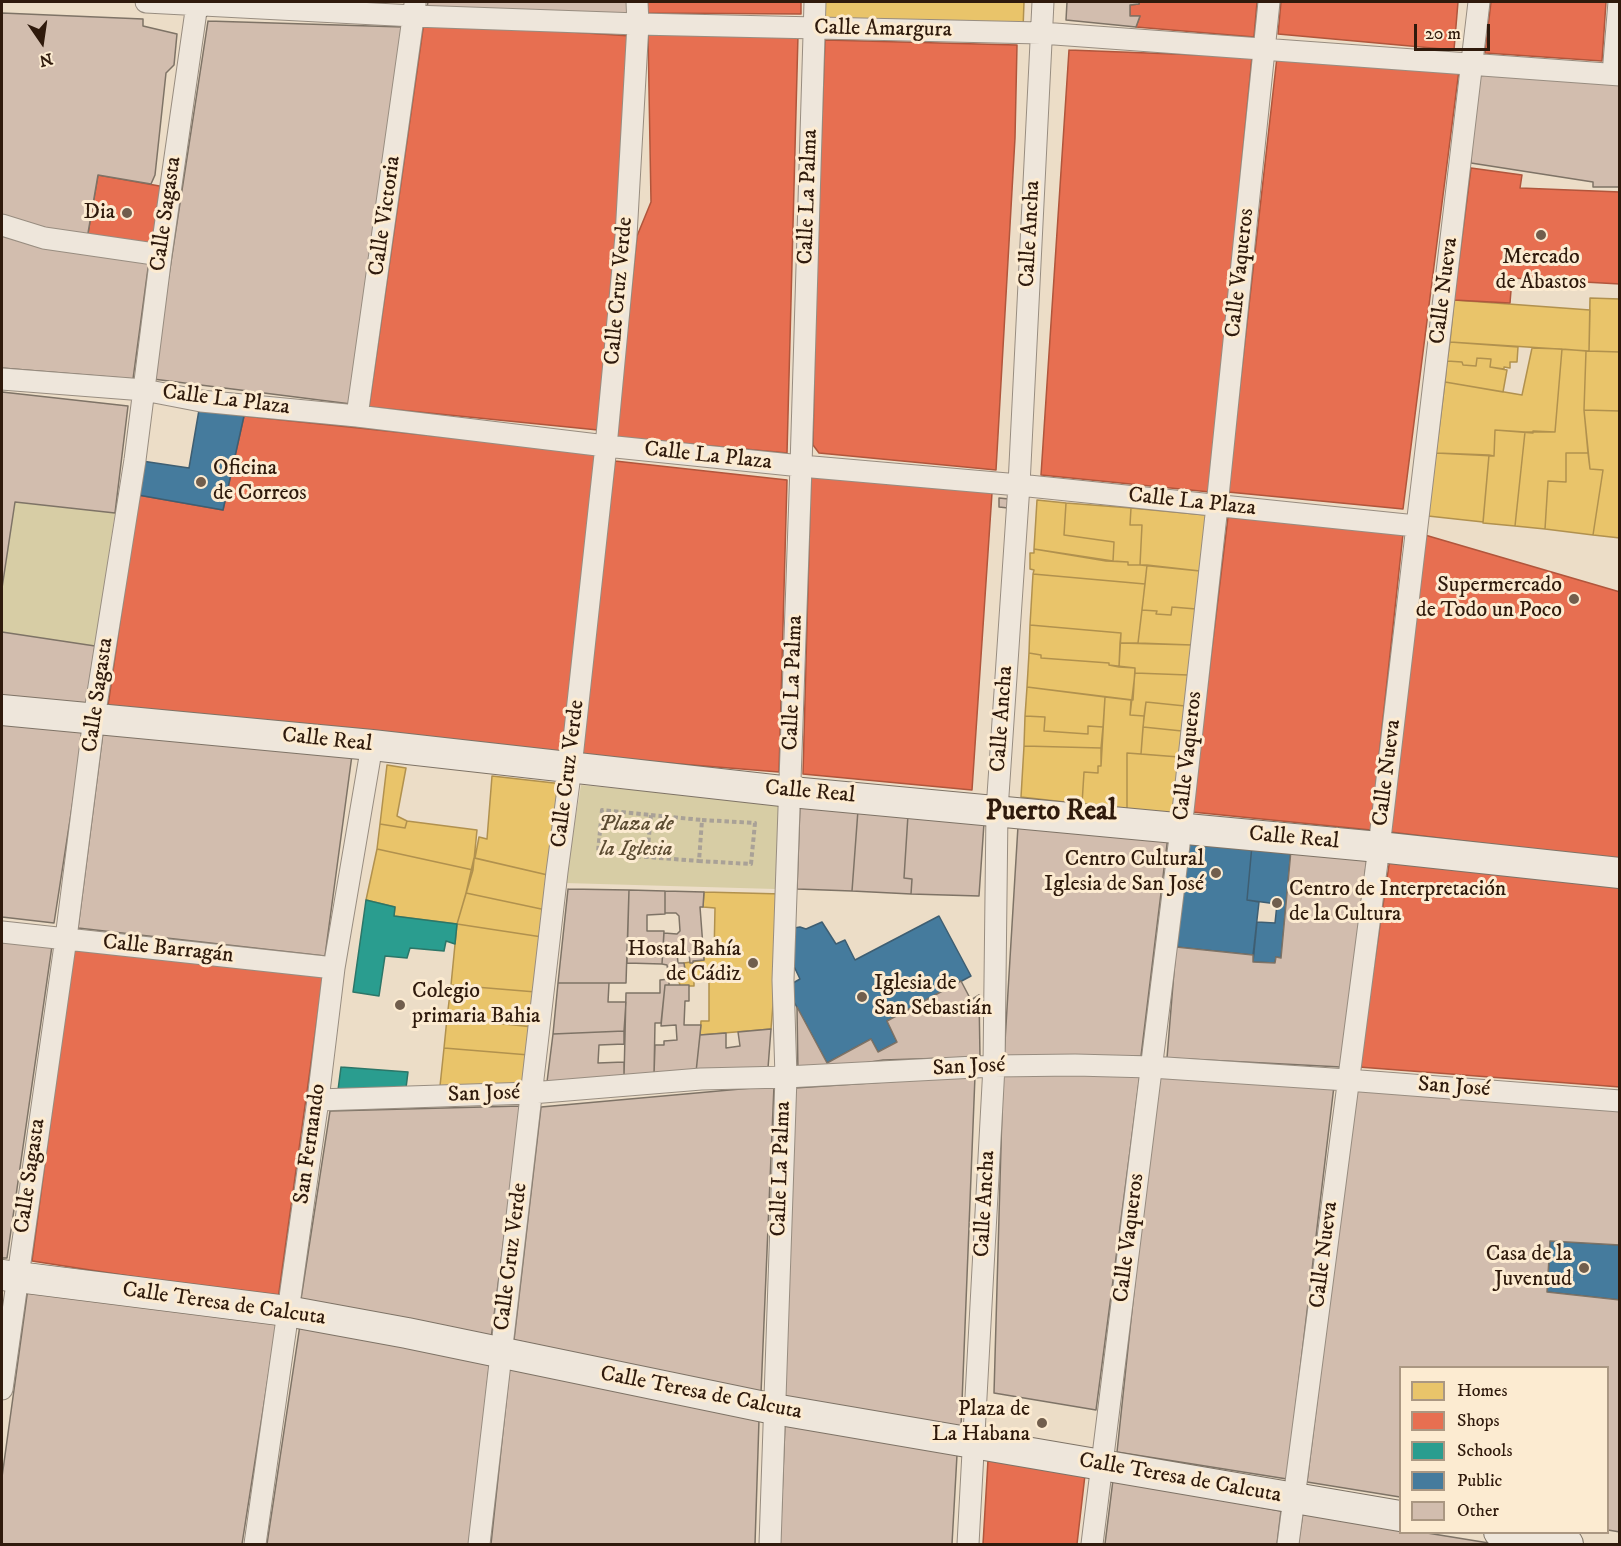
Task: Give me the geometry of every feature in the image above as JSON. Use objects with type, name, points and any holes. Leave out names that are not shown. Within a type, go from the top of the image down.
[{"type":"street","name":"Calle Amargura","points":[[146,2],[415,9],[638,24],[1041,33],[1616,75]]},
{"type":"street","name":"Calle Cruz Verde","points":[[480,1545],[531,1093],[572,768],[606,446],[626,236],[638,24],[637,2]]},
{"type":"street","name":"Calle La Palma","points":[[770,1545],[786,1077],[783,980],[791,792],[815,2]]},
{"type":"street","name":"Calle Ancha","points":[[968,1545],[994,1066],[997,810],[1019,485],[1043,2]]},
{"type":"street","name":"Calle Vaqueros","points":[[1092,1545],[1181,829],[1269,2]]},
{"type":"street","name":"Calle Nueva","points":[[1288,1545],[1379,847],[1479,2]]},
{"type":"street","points":[[1616,75],[1619,2]]},
{"type":"street","name":"Calle Sagasta","points":[[2,1389],[9,1276],[66,938],[94,718],[135,460],[197,3]]},
{"type":"street","name":"Calle Victoria","points":[[357,416],[415,9]]},
{"type":"street","points":[[2,225],[44,238],[161,255]]},
{"type":"street","name":"Calle La Plaza","points":[[2,379],[144,390],[201,401],[357,416],[606,446],[1416,526]]},
{"type":"street","name":"Calle Real","points":[[2,710],[372,745],[791,792],[1379,847],[1620,873]]},
{"type":"street","name":"San Fernando","points":[[255,1545],[318,1100],[334,969],[372,745]]},
{"type":"street","name":"Calle Barragán","points":[[2,932],[334,969]]},
{"type":"street","name":"San José","points":[[318,1100],[531,1093],[701,1079],[994,1066],[1150,1067],[1620,1101]]},
{"type":"street","name":"Calle Teresa de Calcuta","points":[[9,1276],[287,1311],[774,1409],[974,1445],[1103,1464],[1399,1516]]},
{"type":"street","points":[[1505,1534],[1568,1545]]},
{"type":"path","points":[[602,810],[702,820],[754,823],[751,864],[598,852],[602,810]]},
{"type":"path","points":[[647,857],[651,815]]},
{"type":"path","points":[[699,861],[702,820]]},
{"type":"green space","points":[[15,502],[115,513],[95,646],[2,632],[2,588]]},
{"type":"green space","name":"Plaza de la Iglesia","points":[[581,785],[779,804],[775,889],[565,883]]},
{"type":"building: Homes","points":[[825,2],[1024,2],[1023,29],[825,23]]},
{"type":"building: Homes","points":[[1590,298],[1620,299],[1620,352],[1589,351]]},
{"type":"building: Homes","points":[[1454,300],[1590,310],[1589,351],[1450,342]]},
{"type":"building: Homes","points":[[1450,342],[1518,347],[1517,362],[1510,362],[1510,368],[1504,367],[1504,369],[1490,367],[1491,359],[1477,358],[1476,366],[1447,361]]},
{"type":"building: Homes","points":[[1532,348],[1562,349],[1555,432],[1495,430],[1494,456],[1436,453],[1445,382],[1522,395]]},
{"type":"building: Homes","points":[[1562,349],[1586,351],[1584,410],[1588,453],[1566,453],[1566,482],[1548,481],[1545,529],[1515,526],[1525,432],[1555,432]]},
{"type":"building: Homes","points":[[1586,351],[1620,352],[1620,411],[1584,410]]},
{"type":"building: Homes","points":[[1477,358],[1491,359],[1490,367],[1507,370],[1503,392],[1445,382],[1447,361],[1476,366]]},
{"type":"building: Homes","points":[[1584,410],[1620,411],[1620,538],[1593,535],[1603,470],[1590,469]]},
{"type":"building: Homes","points":[[1495,430],[1525,432],[1515,526],[1483,523],[1489,455],[1494,456]]},
{"type":"building: Homes","points":[[1436,453],[1489,455],[1483,522],[1428,516]]},
{"type":"building: Homes","points":[[1566,453],[1588,453],[1590,469],[1603,470],[1593,535],[1545,529],[1548,481],[1566,482]]},
{"type":"building: Homes","points":[[1037,500],[1066,503],[1064,535],[1114,542],[1113,561],[1034,549]]},
{"type":"building: Homes","points":[[1066,503],[1131,508],[1130,525],[1142,525],[1140,565],[1113,561],[1114,542],[1064,535]]},
{"type":"building: Homes","points":[[1131,508],[1206,515],[1200,571],[1140,565],[1142,525],[1130,525]]},
{"type":"building: Homes","points":[[1034,549],[1106,561],[1128,562],[1128,565],[1147,565],[1145,584],[1033,574],[1034,570],[1030,569],[1030,553],[1034,553]]},
{"type":"building: Homes","points":[[1147,565],[1200,571],[1196,609],[1172,607],[1171,615],[1142,610]]},
{"type":"building: Homes","points":[[1033,574],[1145,584],[1138,643],[1120,643],[1121,633],[1030,625]]},
{"type":"building: Homes","points":[[1172,607],[1196,609],[1192,645],[1138,643],[1142,610],[1171,615]]},
{"type":"building: Homes","points":[[1030,625],[1121,633],[1119,667],[1109,665],[1109,663],[1041,658],[1041,655],[1029,653]]},
{"type":"building: Homes","points":[[1120,643],[1192,645],[1188,675],[1135,673],[1135,668],[1119,667]]},
{"type":"building: Homes","points":[[1029,653],[1041,655],[1041,658],[1109,663],[1109,665],[1135,668],[1133,700],[1027,687]]},
{"type":"building: Homes","points":[[1135,673],[1188,675],[1185,706],[1146,702],[1144,716],[1130,715]]},
{"type":"building: Homes","points":[[1027,687],[1105,697],[1103,727],[1088,726],[1088,734],[1044,731],[1045,717],[1025,716]]},
{"type":"building: Homes","points":[[1105,697],[1131,700],[1130,715],[1144,716],[1141,754],[1127,753],[1127,809],[1082,804],[1084,772],[1098,773],[1098,766],[1101,766]]},
{"type":"building: Homes","points":[[1146,702],[1185,706],[1182,731],[1143,727]]},
{"type":"building: Homes","points":[[1025,716],[1045,717],[1044,731],[1088,734],[1088,726],[1103,727],[1101,748],[1024,746]]},
{"type":"building: Homes","points":[[1143,727],[1182,731],[1179,757],[1141,754]]},
{"type":"building: Homes","points":[[1024,746],[1101,748],[1101,766],[1098,766],[1098,773],[1084,772],[1082,804],[1021,797]]},
{"type":"building: Homes","points":[[1127,753],[1179,757],[1173,814],[1127,809]]},
{"type":"building: Homes","points":[[387,765],[406,768],[397,816],[407,821],[405,828],[380,824]]},
{"type":"building: Homes","points":[[492,776],[563,784],[552,876],[475,858],[479,837],[487,839]]},
{"type":"building: Homes","points":[[407,821],[477,830],[473,870],[377,849],[380,824],[405,828]]},
{"type":"building: Homes","points":[[377,849],[473,870],[457,924],[394,916],[395,907],[366,900]]},
{"type":"building: Homes","points":[[474,858],[552,876],[546,910],[466,893]]},
{"type":"building: Homes","points":[[704,892],[782,894],[771,1029],[700,1035],[701,1021],[709,1021],[709,978],[694,977],[694,986],[680,986],[677,971],[685,970],[684,963],[704,960],[704,956],[714,956],[715,908],[703,907]]},
{"type":"building: Homes","points":[[466,893],[546,910],[542,937],[457,924]]},
{"type":"building: Homes","points":[[457,924],[542,937],[536,992],[451,985]]},
{"type":"building: Homes","points":[[451,985],[536,992],[533,1027],[447,1018]]},
{"type":"building: Homes","points":[[447,1018],[533,1027],[529,1055],[444,1048]]},
{"type":"building: Homes","points":[[444,1048],[529,1055],[526,1085],[440,1086]]},
{"type":"building: Shops","points":[[644,2],[801,2],[801,14],[645,13]]},
{"type":"building: Shops","points":[[1139,2],[1257,2],[1254,37],[1136,27],[1140,16],[1130,16],[1130,5],[1139,4]]},
{"type":"building: Shops","points":[[1281,2],[1458,2],[1454,50],[1278,34]]},
{"type":"building: Shops","points":[[1491,2],[1606,2],[1602,61],[1485,53]]},
{"type":"building: Shops","points":[[424,22],[630,36],[616,233],[598,430],[369,407]]},
{"type":"building: Shops","points":[[648,33],[798,35],[787,453],[616,437],[637,236],[651,202]]},
{"type":"building: Shops","points":[[825,40],[1017,45],[1015,138],[996,470],[819,453],[813,445],[816,281]]},
{"type":"building: Shops","points":[[1069,50],[1252,57],[1210,492],[1041,475]]},
{"type":"building: Shops","points":[[1277,57],[1459,70],[1403,509],[1228,492]]},
{"type":"building: Shops","name":"Mercado de Abastos","points":[[1471,168],[1522,175],[1520,188],[1620,192],[1620,284],[1512,278],[1510,303],[1454,300]]},
{"type":"building: Shops","name":"Dia","points":[[98,175],[165,187],[157,250],[87,239]]},
{"type":"building: Shops","points":[[244,416],[597,453],[562,753],[108,706],[138,495],[223,510]]},
{"type":"building: Shops","points":[[615,461],[787,480],[779,772],[580,756]]},
{"type":"building: Shops","points":[[811,473],[992,493],[972,790],[803,774]]},
{"type":"building: Shops","points":[[1228,517],[1403,534],[1371,830],[1192,812]]},
{"type":"building: Shops","points":[[1425,535],[1620,592],[1620,860],[1390,832]]},
{"type":"building: Shops","points":[[1390,858],[1620,884],[1620,1087],[1359,1067]]},
{"type":"building: Shops","points":[[73,950],[323,977],[278,1299],[32,1261]]},
{"type":"building: Shops","points":[[988,1460],[1085,1475],[1077,1544],[983,1544]]},
{"type":"building: Schools","points":[[366,900],[395,907],[394,916],[457,924],[455,944],[446,941],[444,951],[410,948],[407,958],[385,956],[379,996],[353,992]]},
{"type":"building: Schools","points":[[341,1067],[408,1072],[406,1088],[338,1090]]},
{"type":"building: Public","points":[[199,410],[244,416],[223,510],[138,495],[142,461],[189,468]]},
{"type":"building: Public","name":"Centro Cultural Iglesia de San José","points":[[1186,839],[1252,845],[1247,900],[1259,902],[1253,955],[1176,947]]},
{"type":"building: Public","name":"Centro de Interpretación de la Cultura","points":[[1252,845],[1291,850],[1281,958],[1276,957],[1275,963],[1253,962],[1257,922],[1275,923],[1277,904],[1247,900]]},
{"type":"building: Public","name":"Iglesia de San Sebastián","points":[[939,916],[971,976],[887,1021],[897,1042],[878,1052],[871,1039],[827,1063],[786,987],[800,979],[790,958],[794,928],[806,929],[822,922],[836,944],[845,940],[855,960]]},
{"type":"building: Public","name":"Casa de la Juventud","points":[[1550,1241],[1620,1245],[1620,1300],[1547,1292]]},
{"type":"building: Other","points":[[428,2],[627,2],[628,15],[427,7]]},
{"type":"building: Other","points":[[1067,2],[1139,2],[1139,4],[1130,5],[1130,16],[1140,16],[1136,27],[1066,20]]},
{"type":"building: Other","points":[[2,13],[143,19],[143,26],[177,34],[174,65],[166,73],[155,175],[151,184],[98,175],[87,239],[2,218]]},
{"type":"building: Other","points":[[208,21],[403,27],[351,404],[153,379]]},
{"type":"building: Other","points":[[1475,70],[1620,80],[1620,187],[1593,187],[1593,182],[1471,163]]},
{"type":"building: Other","points":[[2,232],[149,261],[133,379],[2,368]]},
{"type":"building: Other","points":[[2,392],[128,406],[115,513],[15,502],[2,588]]},
{"type":"building: Other","points":[[999,498],[1009,499],[1008,508],[999,507]]},
{"type":"building: Other","points":[[2,632],[95,646],[86,705],[2,696]]},
{"type":"building: Other","points":[[2,721],[84,730],[54,923],[2,917]]},
{"type":"building: Other","points":[[103,732],[352,755],[325,956],[78,928]]},
{"type":"building: Other","points":[[800,805],[858,810],[852,891],[797,889]]},
{"type":"building: Other","points":[[858,810],[908,815],[904,878],[912,879],[911,894],[852,891]]},
{"type":"building: Other","points":[[908,815],[984,823],[979,896],[911,894],[912,879],[904,878]]},
{"type":"building: Other","points":[[1018,826],[1168,836],[1141,1056],[1004,1058]]},
{"type":"building: Other","points":[[1291,850],[1367,858],[1341,1067],[1167,1058],[1176,947],[1253,955],[1253,962],[1275,963],[1276,957],[1281,958]]},
{"type":"building: Other","points":[[568,889],[629,890],[626,983],[558,983]]},
{"type":"building: Other","points":[[629,890],[665,891],[665,914],[647,915],[647,931],[664,931],[662,964],[627,963]]},
{"type":"building: Other","points":[[665,891],[704,892],[703,907],[700,907],[704,960],[690,963],[689,952],[677,953],[678,963],[684,963],[685,970],[677,971],[678,978],[669,979],[667,965],[662,964],[664,933],[677,934],[680,931],[679,916],[676,913],[665,913]]},
{"type":"building: Other","points":[[2,941],[52,946],[7,1258],[2,1258]]},
{"type":"building: Other","points":[[669,979],[669,985],[665,985],[661,1023],[655,1023],[654,1075],[624,1077],[626,993],[660,993],[660,980]]},
{"type":"building: Other","points":[[961,981],[971,1000],[979,995],[980,1057],[883,1060],[798,1074],[797,1007],[827,1063],[871,1039],[878,1052],[897,1042],[887,1021]]},
{"type":"building: Other","points":[[558,983],[609,983],[608,1002],[626,1002],[624,1031],[553,1034]]},
{"type":"building: Other","points":[[665,985],[689,985],[689,1001],[685,1001],[684,1025],[701,1025],[696,1072],[654,1075],[655,1045],[664,1045],[664,1041],[677,1040],[676,1025],[661,1026]]},
{"type":"building: Other","points":[[771,1029],[768,1068],[696,1072],[700,1035],[726,1033],[726,1048],[740,1046],[738,1032]]},
{"type":"building: Other","points":[[624,1031],[624,1044],[599,1045],[598,1063],[624,1062],[624,1077],[547,1082],[553,1034]]},
{"type":"building: Other","points":[[1157,1074],[1334,1086],[1287,1479],[1117,1452]]},
{"type":"building: Other","points":[[1003,1075],[1140,1075],[1096,1410],[994,1393]]},
{"type":"building: Other","points":[[975,1076],[961,1427],[784,1396],[795,1088]]},
{"type":"building: Other","points":[[774,1086],[761,1393],[514,1340],[541,1107]]},
{"type":"building: Other","points":[[1356,1087],[1620,1106],[1620,1245],[1550,1241],[1547,1292],[1620,1300],[1620,1532],[1609,1530],[1609,1366],[1399,1366],[1399,1497],[1307,1482]]},
{"type":"building: Other","points":[[521,1106],[491,1339],[301,1299],[330,1111]]},
{"type":"building: Other","points":[[28,1288],[277,1321],[242,1544],[2,1544],[2,1477]]},
{"type":"building: Other","points":[[300,1325],[490,1359],[470,1544],[267,1544]]},
{"type":"building: Other","points":[[510,1365],[759,1420],[755,1544],[491,1544]]},
{"type":"building: Other","points":[[785,1424],[957,1455],[952,1544],[780,1544]]},
{"type":"building: Other","points":[[1113,1480],[1281,1511],[1277,1544],[1105,1544]]},
{"type":"building: Other","points":[[1303,1513],[1399,1529],[1399,1534],[1433,1534],[1495,1544],[1298,1544]]},
{"type":"place","name":"Dia","points":[[127,213]]},
{"type":"place","name":"Mercado de Abastos","points":[[1541,235]]},
{"type":"place","name":"Oficina de Correos","points":[[201,482]]},
{"type":"place","name":"Supermercado de Todo un Poco","points":[[1574,599]]},
{"type":"place","name":"Centro Cultural Iglesia de San José","points":[[1216,873]]},
{"type":"place","name":"Centro de Interpretación de la Cultura","points":[[1277,903]]},
{"type":"place","name":"Hostal Bahía de Cádiz","points":[[753,963]]},
{"type":"place","name":"Iglesia de San Sebastián","points":[[862,997]]},
{"type":"place","name":"Colegio primaria Bahia","points":[[400,1005]]},
{"type":"place","name":"Casa de la Juventud","points":[[1584,1268]]},
{"type":"place","name":"Plaza de La Habana","points":[[1042,1423]]},
{"type":"district","name":"Puerto Real","points":[[1051,813]]}]
